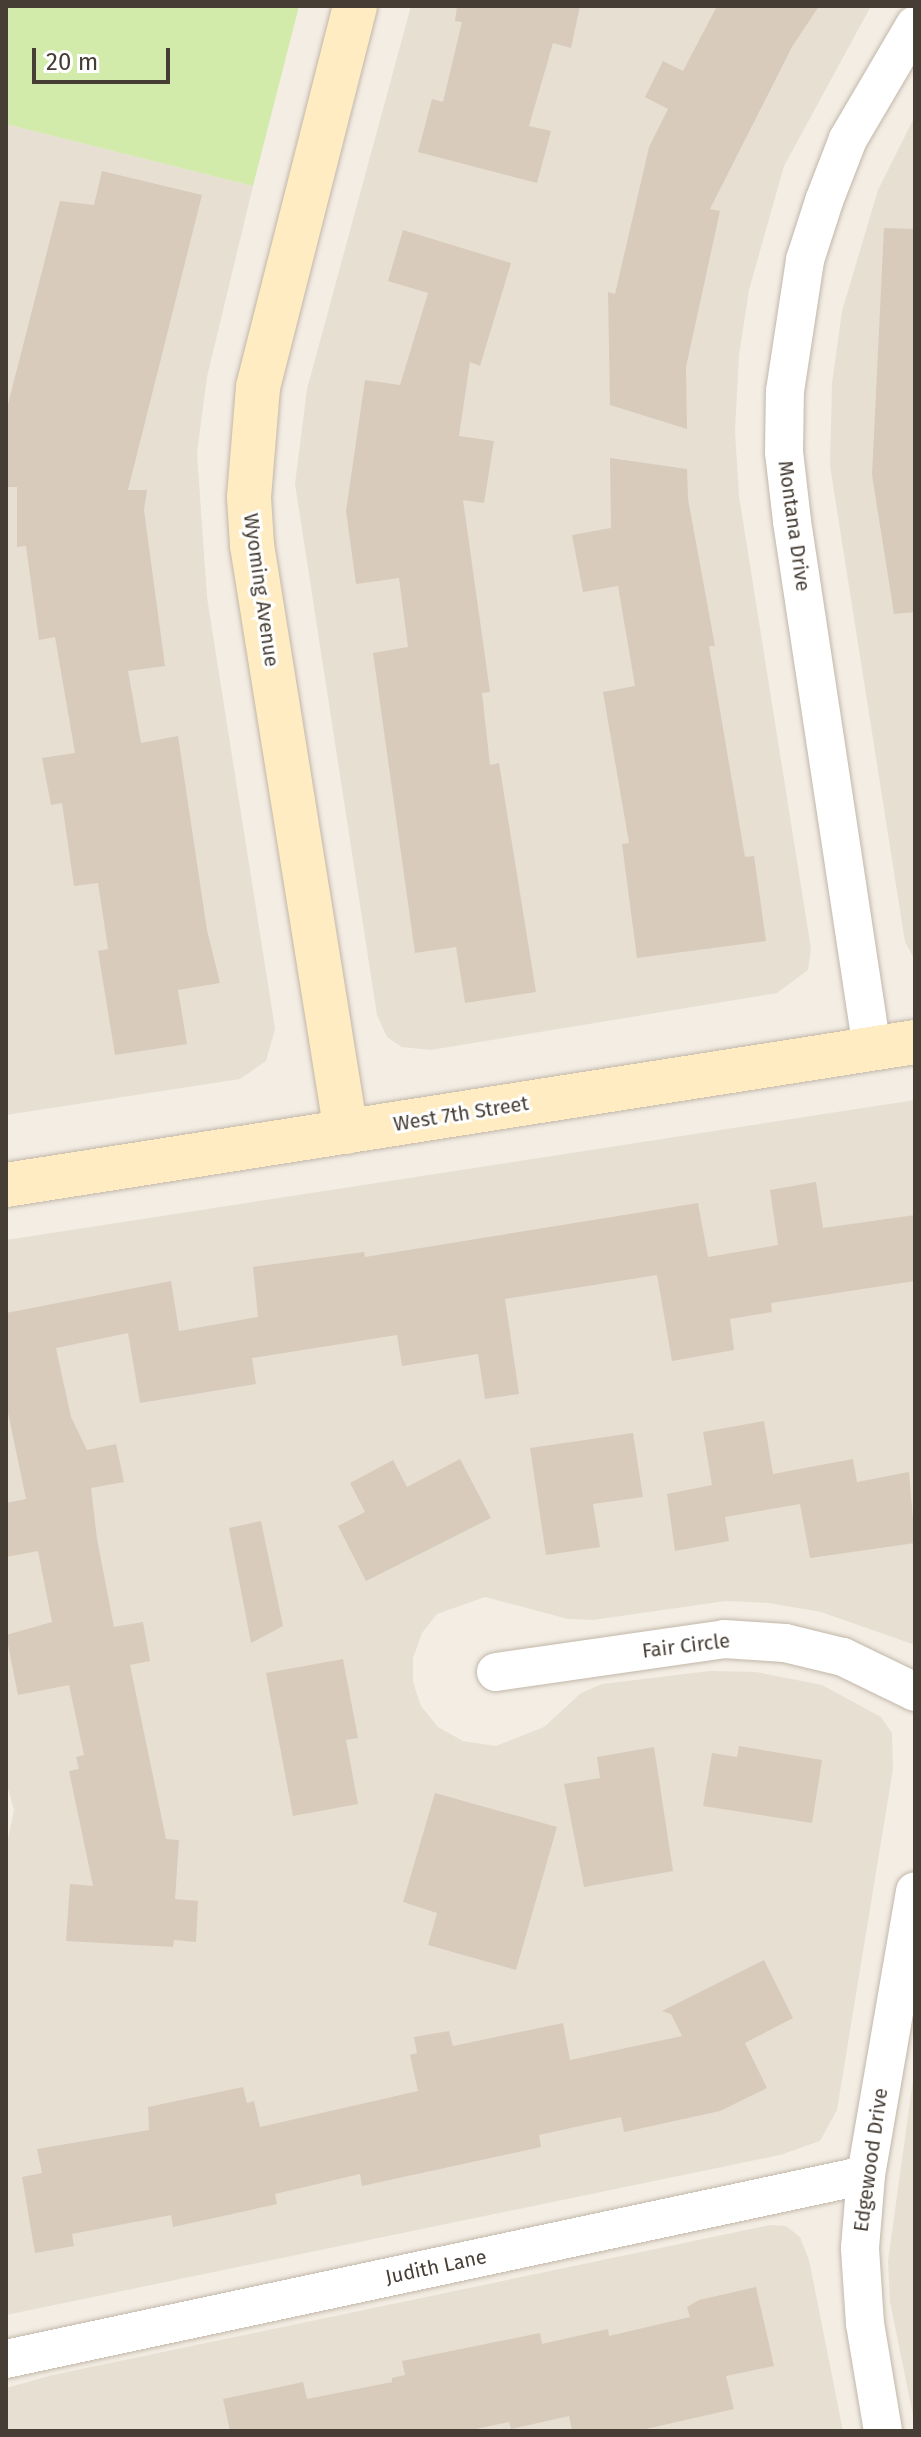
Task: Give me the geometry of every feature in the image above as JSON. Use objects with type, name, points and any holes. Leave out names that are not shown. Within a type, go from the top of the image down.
[{"type":"street","name":"Wyoming Avenue","points":[[346,1132],[252,545],[249,497],[258,387],[355,6]]},
{"type":"street","name":"Montana Drive","points":[[872,1049],[792,521],[784,452],[785,391],[805,260],[824,201],[848,139],[915,25]]},
{"type":"street","name":"West 7th Street","points":[[6,1185],[915,1042]]},
{"type":"street","name":"Fair Circle","points":[[496,1672],[724,1639],[785,1643],[843,1657],[915,1692]]},
{"type":"street","name":"Edgewood Drive","points":[[883,2431],[865,2324],[860,2248],[866,2175],[915,1891]]},
{"type":"street","name":"Judith Lane","points":[[6,2359],[866,2175]]},
{"type":"shaded area","points":[[411,6],[871,6],[784,166],[749,290],[739,355],[735,431],[739,496],[811,949],[808,970],[777,993],[431,1050],[402,1047],[387,1037],[377,1015],[295,484],[307,389]]},
{"type":"shaded area","points":[[915,116],[915,960],[905,942],[830,466],[832,383],[842,311],[878,190]]},
{"type":"shaded area","points":[[6,124],[253,186],[207,377],[197,453],[207,597],[275,1029],[266,1061],[240,1079],[6,1115]]},
{"type":"shaded area","points":[[915,1100],[915,1645],[821,1612],[769,1603],[726,1601],[593,1620],[568,1619],[485,1597],[437,1614],[422,1633],[413,1658],[413,1682],[421,1706],[438,1727],[463,1741],[496,1746],[544,1727],[581,1693],[602,1684],[710,1671],[756,1672],[822,1685],[881,1717],[892,1733],[893,1769],[837,2110],[820,2141],[780,2155],[6,2315],[6,1849],[14,1810],[6,1782],[6,1240]]},
{"type":"shaded area","points":[[915,2066],[915,2425],[890,2302],[888,2261]]},
{"type":"shaded area","points":[[770,2225],[786,2226],[800,2237],[809,2260],[843,2431],[6,2431],[6,2388],[53,2375]]},
{"type":"green space","points":[[6,6],[299,6],[253,186],[6,124]]},
{"type":"building","points":[[457,6],[580,6],[571,48],[553,43],[529,126],[551,131],[537,183],[418,152],[432,99],[443,102],[462,22],[455,21]]},
{"type":"building","points":[[717,6],[819,6],[792,47],[710,209],[720,211],[686,367],[687,429],[610,405],[608,292],[615,294],[649,147],[668,109],[645,97],[663,61],[683,71]]},
{"type":"building","points":[[102,171],[202,195],[128,490],[147,490],[144,510],[165,666],[128,671],[141,743],[178,736],[207,930],[220,983],[178,990],[187,1044],[115,1055],[98,951],[108,949],[98,883],[74,886],[62,803],[51,805],[42,758],[75,753],[55,637],[39,640],[26,546],[17,547],[17,487],[6,487],[6,412],[60,201],[94,205]]},
{"type":"building","points":[[884,228],[915,229],[915,612],[894,614],[872,475]]},
{"type":"building","points":[[403,230],[511,263],[480,366],[470,362],[459,436],[494,441],[484,503],[463,500],[490,692],[482,693],[490,765],[499,763],[536,992],[465,1003],[456,947],[415,953],[373,653],[408,647],[399,578],[356,584],[346,511],[365,380],[400,385],[428,293],[388,281]]},
{"type":"building","points":[[610,458],[687,469],[688,499],[715,646],[709,646],[745,857],[754,856],[766,941],[637,958],[622,844],[629,843],[603,692],[635,686],[618,586],[583,592],[572,535],[611,528]]},
{"type":"building","points":[[816,1182],[823,1228],[915,1215],[915,1281],[771,1303],[772,1312],[730,1319],[734,1350],[672,1361],[657,1275],[505,1299],[519,1394],[485,1399],[478,1354],[402,1366],[397,1335],[252,1358],[256,1384],[140,1403],[128,1333],[56,1348],[71,1417],[87,1450],[116,1444],[124,1482],[91,1488],[97,1539],[114,1627],[143,1622],[150,1661],[130,1665],[166,1839],[179,1840],[175,1899],[198,1901],[196,1942],[174,1940],[173,1947],[66,1941],[70,1884],[93,1886],[69,1771],[79,1769],[76,1757],[84,1755],[69,1685],[18,1695],[6,1635],[52,1622],[38,1551],[6,1557],[6,1503],[26,1499],[6,1403],[6,1313],[171,1281],[179,1331],[258,1317],[253,1267],[364,1252],[365,1257],[698,1203],[708,1257],[778,1245],[770,1190]]},
{"type":"building","points":[[764,1421],[773,1474],[853,1459],[857,1482],[909,1472],[915,1543],[810,1558],[800,1504],[725,1517],[729,1541],[675,1551],[667,1494],[712,1485],[703,1432]]},
{"type":"building","points":[[633,1433],[643,1497],[593,1504],[600,1547],[546,1555],[530,1448]]},
{"type":"building","points":[[460,1459],[491,1518],[366,1581],[338,1526],[365,1512],[350,1483],[393,1460],[407,1487]]},
{"type":"building","points":[[261,1521],[283,1626],[251,1643],[229,1528]]},
{"type":"building","points":[[343,1659],[358,1738],[346,1740],[358,1804],[293,1816],[266,1673]]},
{"type":"building","points":[[739,1746],[822,1760],[812,1823],[703,1806],[712,1753],[737,1757]]},
{"type":"building","points":[[654,1747],[673,1871],[584,1887],[564,1784],[600,1778],[597,1757]]},
{"type":"building","points":[[435,1793],[557,1827],[516,1970],[428,1945],[437,1913],[403,1902]]},
{"type":"building","points":[[764,1960],[793,2018],[745,2043],[767,2088],[720,2111],[624,2132],[621,2117],[539,2135],[541,2147],[362,2186],[360,2174],[275,2194],[277,2204],[173,2227],[171,2215],[72,2234],[74,2246],[35,2253],[22,2177],[42,2173],[37,2149],[149,2130],[148,2107],[243,2087],[247,2103],[254,2101],[260,2127],[418,2091],[410,2055],[417,2053],[414,2037],[449,2031],[453,2046],[563,2023],[570,2060],[682,2036],[671,2014],[662,2011]]},
{"type":"building","points":[[756,2287],[774,2366],[726,2376],[734,2409],[637,2431],[572,2431],[569,2416],[511,2429],[509,2422],[466,2431],[230,2431],[223,2399],[303,2382],[307,2399],[392,2382],[392,2378],[405,2375],[402,2361],[540,2333],[542,2344],[608,2329],[609,2336],[690,2317],[687,2307],[699,2300]]}]
